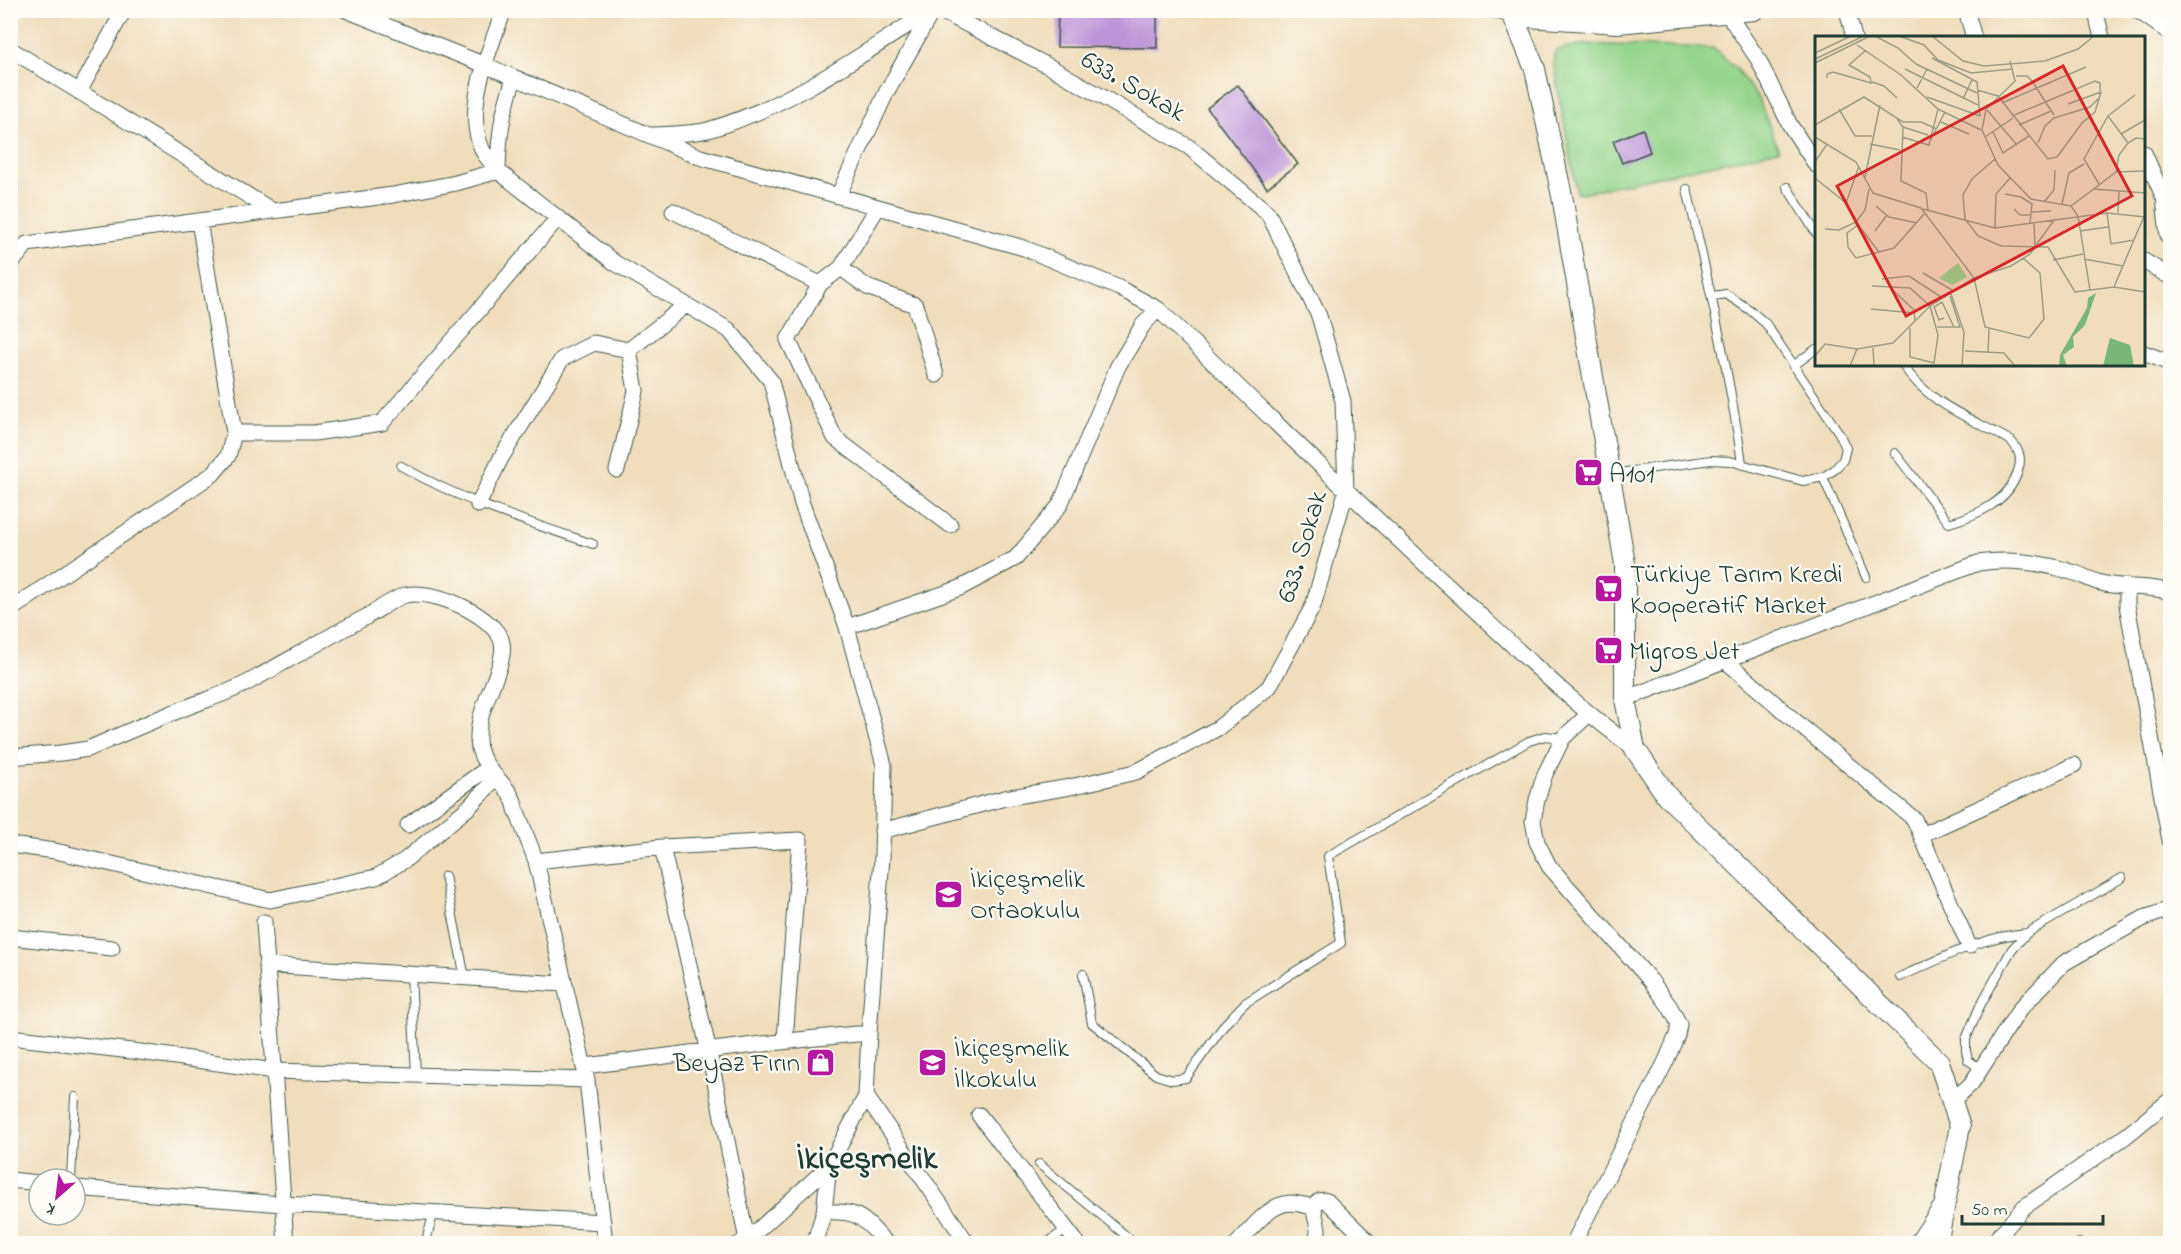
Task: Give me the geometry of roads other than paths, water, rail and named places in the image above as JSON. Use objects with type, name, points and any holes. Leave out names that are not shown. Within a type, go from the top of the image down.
[{"type":"street","points":[[80,92],[124,10]]},
{"type":"street","points":[[346,10],[485,64],[514,79],[700,157],[1024,248],[1119,288],[1158,309],[1346,492],[1589,714],[1635,749],[1667,796],[1939,1062],[1960,1126],[1937,1244]]},
{"type":"street","points":[[504,10],[485,64],[475,115],[476,134],[482,150],[498,171],[615,263],[729,330],[771,381],[802,504],[847,627],[884,765],[866,1096],[829,1166],[743,1242]]},
{"type":"street","points":[[650,135],[706,130],[772,107],[838,70],[932,10]]},
{"type":"street","points":[[838,196],[887,91],[932,10]]},
{"type":"street","name":"633. Sokak","points":[[882,831],[1005,798],[1070,787],[1136,772],[1218,728],[1269,687],[1308,616],[1313,606],[1346,492],[1343,401],[1319,316],[1268,213],[1189,147],[1052,68],[939,10]]},
{"type":"street","points":[[1494,10],[1513,14],[1618,23],[1754,10]]},
{"type":"street","points":[[1847,10],[1854,36]]},
{"type":"street","points":[[1966,10],[1973,36]]},
{"type":"street","points":[[2099,10],[2097,17],[2102,36]]},
{"type":"street","points":[[2137,10],[2170,33]]},
{"type":"street","points":[[1727,13],[1758,59],[1790,124],[1815,163]]},
{"type":"street","points":[[1513,14],[1534,69],[1562,196],[1625,564],[1625,699],[1635,749]]},
{"type":"street","points":[[10,49],[273,211]]},
{"type":"street","points":[[498,171],[499,132],[514,79]]},
{"type":"street","points":[[2145,155],[2164,198],[2168,236]]},
{"type":"street","points":[[10,244],[27,244],[393,195],[456,183],[498,171]]},
{"type":"street","points":[[878,207],[841,268],[820,284],[788,340],[835,438],[950,525]]},
{"type":"street","points":[[673,211],[820,284]]},
{"type":"street","points":[[234,433],[314,433],[382,423],[557,219]]},
{"type":"street","points":[[10,610],[213,474],[228,456],[234,433],[199,221]]},
{"type":"street","points":[[10,265],[27,244]]},
{"type":"street","points":[[2145,262],[2170,277]]},
{"type":"street","points":[[841,268],[867,287],[915,305],[936,375]]},
{"type":"street","points":[[478,505],[501,458],[562,359],[594,343],[629,350],[686,305]]},
{"type":"street","points":[[847,627],[960,588],[1016,558],[1060,505],[1118,366],[1143,325],[1158,309]]},
{"type":"street","points":[[617,470],[636,391],[629,350]]},
{"type":"street","points":[[2145,353],[2170,363]]},
{"type":"street","points":[[1625,699],[1978,563],[1996,560],[2022,562],[2075,573],[2101,583],[2158,588],[2170,592]]},
{"type":"street","points":[[2127,586],[2127,605],[2170,841]]},
{"type":"street","points":[[10,757],[88,749],[244,684],[405,595],[437,597],[466,608],[489,625],[501,641],[502,659],[478,725],[479,746],[492,773],[510,792],[515,801],[536,861],[585,1073],[605,1244]]},
{"type":"street","points":[[1726,662],[1914,819],[1968,946]]},
{"type":"street","points":[[1573,1244],[1666,1061],[1679,1024],[1651,981],[1549,866],[1537,842],[1533,821],[1545,774],[1563,738],[1589,714]]},
{"type":"street","points":[[1921,835],[2074,765]]},
{"type":"street","points":[[408,825],[492,773]]},
{"type":"street","points":[[10,845],[55,851],[270,900],[376,877],[405,860],[469,807],[492,773]]},
{"type":"street","points":[[536,861],[662,847],[800,840],[785,1040]]},
{"type":"street","points":[[662,847],[710,1052],[743,1242]]},
{"type":"street","points":[[1952,1101],[1971,1084],[2020,1009],[2064,963],[2144,918],[2170,909]]},
{"type":"street","points":[[264,922],[286,1244]]},
{"type":"street","points":[[10,937],[112,948]]},
{"type":"street","points":[[266,965],[563,984]]},
{"type":"street","points":[[10,1037],[274,1071],[416,1075],[585,1073],[785,1040],[869,1033]]},
{"type":"street","points":[[866,1096],[968,1244]]},
{"type":"street","points":[[1992,1244],[2024,1207],[2127,1136],[2170,1100]]},
{"type":"street","points":[[979,1115],[1078,1244]]},
{"type":"street","points":[[814,1244],[824,1212],[829,1166]]},
{"type":"street","points":[[10,1180],[27,1182]]},
{"type":"street","points":[[87,1189],[283,1204],[603,1222]]},
{"type":"street","points":[[1916,1244],[1946,1200]]},
{"type":"street","points":[[1314,1207],[1320,1201],[1327,1201],[1371,1244]]},
{"type":"street","points":[[1237,1244],[1262,1218],[1279,1207],[1288,1203],[1314,1207]]},
{"type":"street","points":[[1314,1207],[1319,1225],[1319,1236],[1314,1244]]},
{"type":"street","points":[[824,1212],[844,1211],[861,1217],[887,1244]]},
{"type":"lane","points":[[1787,187],[1815,231]]},
{"type":"lane","points":[[1687,189],[1713,296],[1742,464]]},
{"type":"lane","points":[[1610,474],[1712,460],[1731,461],[1803,481],[1823,477],[1843,460],[1846,448],[1839,432],[1766,324],[1726,294],[1713,296]]},
{"type":"lane","points":[[1793,366],[1815,350]]},
{"type":"lane","points":[[1894,453],[1949,524],[1996,503],[2015,482],[2021,462],[2019,451],[2011,441],[1934,400],[1911,378],[1903,366]]},
{"type":"lane","points":[[401,466],[478,505],[593,544]]},
{"type":"lane","points":[[1823,477],[1866,577]]},
{"type":"lane","points":[[1083,974],[1092,1023],[1156,1075],[1172,1080],[1186,1078],[1225,1024],[1245,1003],[1341,943],[1328,856],[1529,741],[1545,736],[1563,738]]},
{"type":"lane","points":[[445,876],[465,978]]},
{"type":"lane","points":[[1981,1069],[1968,1060],[1966,1039],[1980,1006],[2012,949],[2026,933],[2122,878]]},
{"type":"lane","points":[[1900,977],[1968,946],[2005,934],[2026,933]]},
{"type":"lane","points":[[411,975],[416,1075]]},
{"type":"lane","points":[[72,1167],[75,1097]]},
{"type":"lane","points":[[1039,1164],[1136,1244]]},
{"type":"lane","points":[[425,1244],[434,1212]]},
{"type":"lane","points":[[1046,1244],[1066,1228]]},
{"type":"place","name":"A101","points":[[1588,473]]},
{"type":"place","name":"Türkiye Tarım Kredi Kooperatif Market","points":[[1609,589]]},
{"type":"place","name":"Migros Jet","points":[[1608,650]]},
{"type":"place","name":"İkiçeşmelik Ortaokulu","points":[[949,894]]},
{"type":"place","name":"Beyaz Fırın","points":[[821,1062]]},
{"type":"place","name":"İkiçeşmelik İlkokulu","points":[[933,1063]]},
{"type":"district","name":"İkiçeşmelik","points":[[867,1156]]}]
